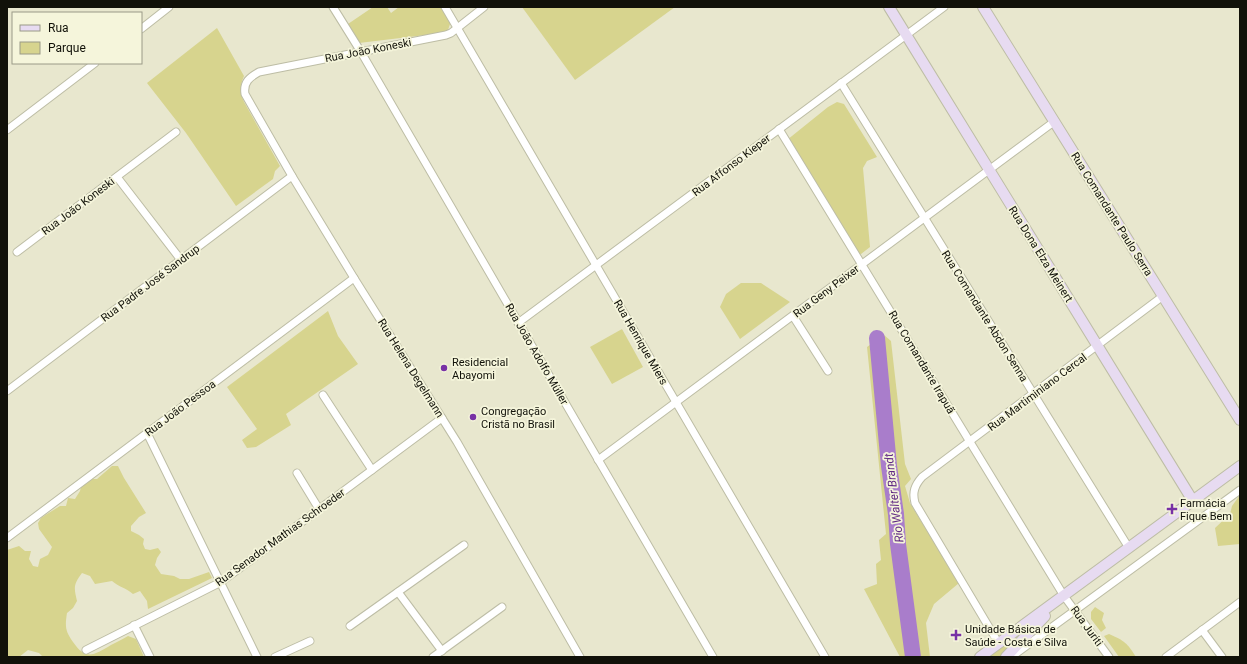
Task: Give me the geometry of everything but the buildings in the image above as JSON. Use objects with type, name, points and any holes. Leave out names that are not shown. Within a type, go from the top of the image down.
[{"type":"street","points":[[142,27],[170,7]]},
{"type":"street","name":"Rua João Adolfo Müller","points":[[333,7],[361,52],[713,657]]},
{"type":"street","name":"Rua Henrique Miers","points":[[445,7],[825,657]]},
{"type":"street","name":"Rua João Koneski","points":[[247,80],[252,75],[268,69],[446,35],[451,33],[484,7]]},
{"type":"street","name":"Rua Dona Elza Meinert","points":[[889,7],[1193,501]]},
{"type":"street","name":"Rua Affonso Kieper","points":[[518,323],[944,7]]},
{"type":"street","name":"Rua Comandante Paulo Serra","points":[[983,7],[1240,420]]},
{"type":"street","points":[[7,130],[95,64]]},
{"type":"street","name":"Rua Helena Degelmann","points":[[247,80],[244,94],[354,278],[457,442],[580,657]]},
{"type":"street","name":"Rua Comandante Abdon Senna","points":[[840,83],[1129,548]]},
{"type":"street","name":"Rua Geny Peixer","points":[[598,460],[1055,121]]},
{"type":"street","name":"Rua Comandante Irapuã","points":[[779,129],[1064,596]]},
{"type":"street","name":"Rua João Koneski","points":[[17,252],[176,132]]},
{"type":"street","points":[[117,176],[181,260]]},
{"type":"street","name":"Rua Padre José Sandrup","points":[[7,391],[292,176]]},
{"type":"street","name":"Rua João Pessoa","points":[[7,538],[354,278]]},
{"type":"street","name":"Rua Martiminiano Cercal","points":[[999,644],[915,503],[914,490],[917,483],[922,477],[1163,296]]},
{"type":"street","points":[[793,316],[828,370]]},
{"type":"street","points":[[324,395],[372,470]]},
{"type":"street","name":"Rua Senador Mathias Schroeder","points":[[86,650],[221,582],[442,418]]},
{"type":"street","points":[[147,433],[258,657]]},
{"type":"street","points":[[980,657],[1240,466]]},
{"type":"street","points":[[297,473],[319,509]]},
{"type":"street","points":[[1011,657],[1240,490]]},
{"type":"street","points":[[350,626],[464,545]]},
{"type":"street","points":[[398,592],[442,651]]},
{"type":"street","points":[[1006,657],[1064,596]]},
{"type":"street","name":"Rua Juriti","points":[[1064,596],[1110,657]]},
{"type":"street","points":[[1166,657],[1240,602]]},
{"type":"street","points":[[433,657],[502,607]]},
{"type":"street","points":[[134,625],[150,657]]},
{"type":"street","points":[[1202,630],[1222,657]]},
{"type":"street","points":[[275,657],[310,641]]},
{"type":"green space","points":[[373,7],[387,7],[391,13],[399,7],[442,7],[451,21],[448,30],[442,33],[359,43],[348,24]]},
{"type":"green space","points":[[522,7],[675,7],[575,80]]},
{"type":"green space","points":[[217,28],[244,76],[241,89],[244,102],[280,166],[275,171],[273,179],[236,206],[186,133],[147,83]]},
{"type":"green space","points":[[837,102],[844,104],[877,157],[867,161],[863,168],[870,247],[861,254],[854,253],[787,140],[828,107]]},
{"type":"green space","points":[[741,283],[761,283],[790,302],[740,339],[720,307],[726,294]]},
{"type":"green space","points":[[328,311],[338,336],[358,364],[286,414],[291,425],[256,447],[247,448],[242,440],[257,429],[227,387]]},
{"type":"green space","points":[[622,329],[643,367],[612,384],[590,347]]},
{"type":"green space","points":[[884,335],[891,341],[905,464],[911,479],[905,486],[910,503],[959,583],[934,604],[926,623],[930,657],[900,657],[864,589],[877,584],[876,564],[881,560],[879,540],[886,534],[867,347]]},
{"type":"green space","points":[[112,466],[118,466],[146,513],[139,517],[131,526],[131,531],[144,539],[143,544],[145,549],[150,550],[158,548],[161,552],[155,565],[161,574],[174,576],[180,579],[189,579],[209,572],[212,578],[148,609],[147,601],[140,591],[133,594],[112,581],[95,584],[90,576],[82,573],[75,587],[77,601],[73,608],[67,613],[66,618],[68,635],[73,642],[82,652],[90,654],[100,651],[128,636],[136,639],[144,657],[43,657],[39,653],[28,650],[19,657],[7,657],[7,550],[19,546],[25,551],[31,551],[29,559],[33,566],[38,567],[40,559],[48,555],[52,547],[39,529],[38,523],[41,518],[60,506],[66,506],[68,498],[75,499],[80,491],[82,483],[88,479],[97,479]]},
{"type":"green space","points":[[1240,495],[1240,544],[1218,546],[1215,528],[1230,514],[1232,506]]},
{"type":"green space","points":[[1095,607],[1104,613],[1102,620],[1106,628],[1101,632],[1091,619],[1091,612]]},
{"type":"green space","points":[[1038,617],[1001,657],[985,657]]},
{"type":"green space","points":[[1109,634],[1125,643],[1136,657],[1119,657],[1104,636]]},
{"type":"waterway","name":"Rio Walter Brandt","points":[[877,338],[889,466],[913,657]]},
{"type":"place","name":"Residencial Abayomi","points":[[444,368]]},
{"type":"place","name":"Congregação Cristã no Brasil","points":[[473,417]]},
{"type":"place","name":"Farmácia Fique Bem","points":[[1172,509]]},
{"type":"place","name":"Unidade Básica de Saúde - Costa e Silva","points":[[956,635]]}]
